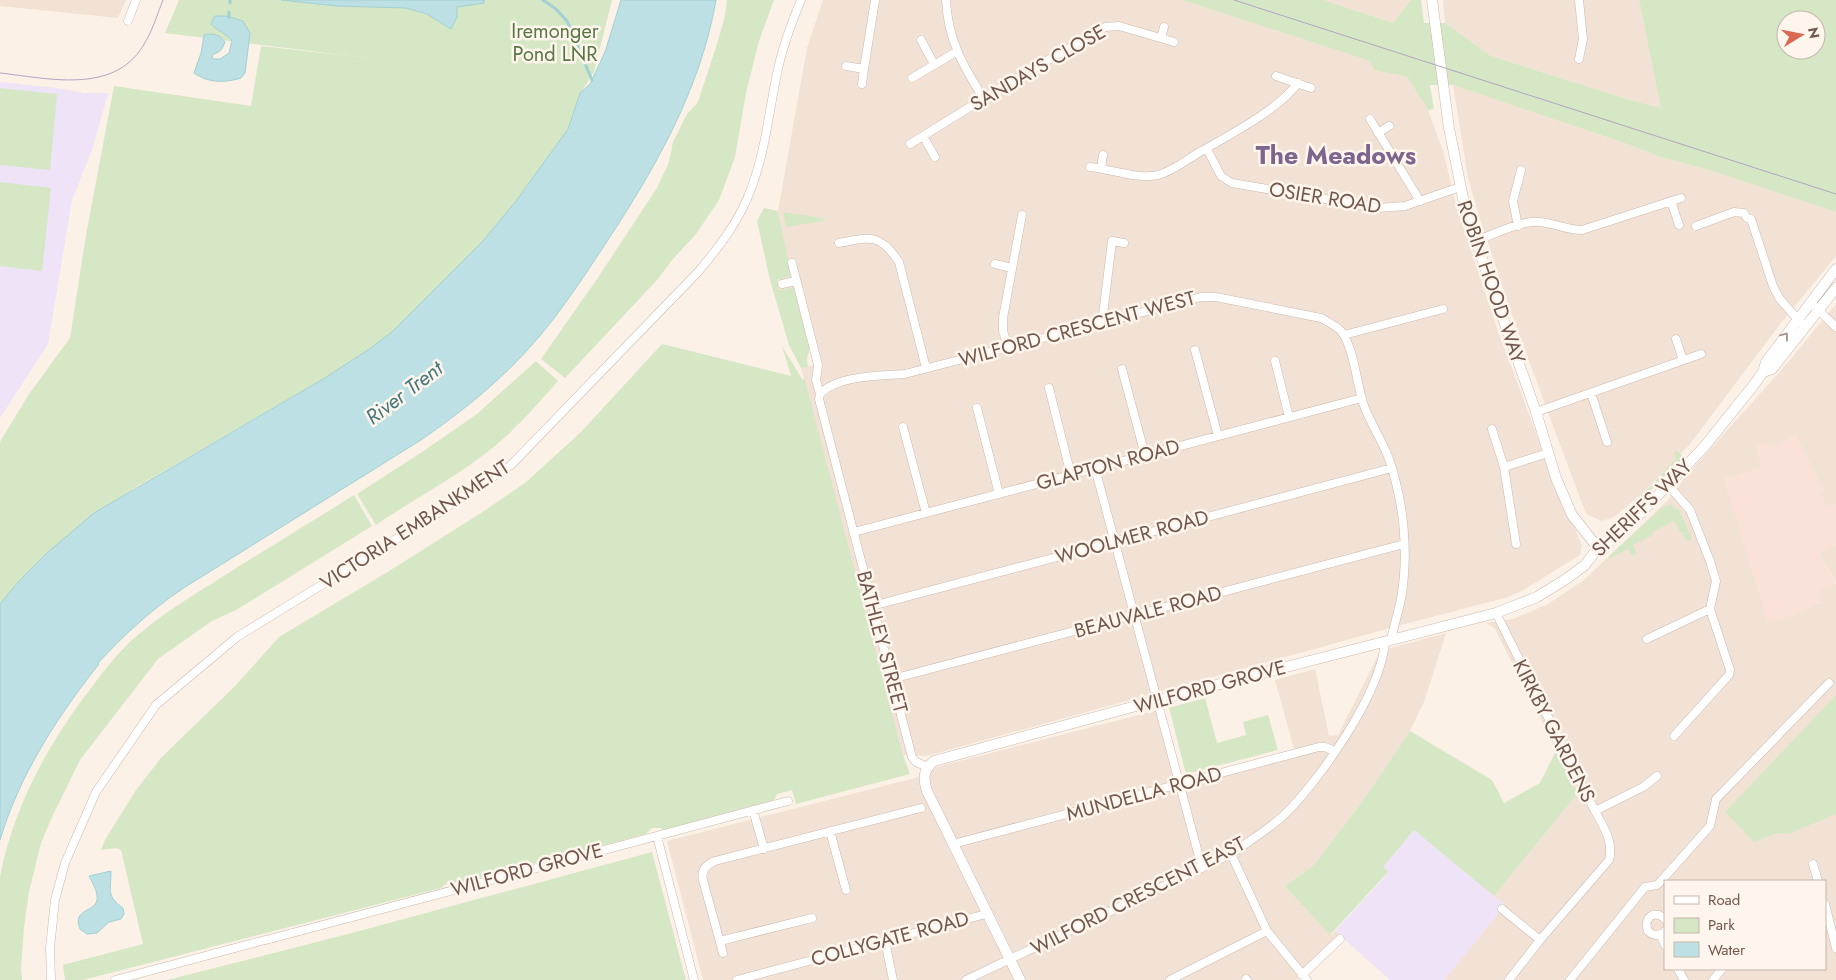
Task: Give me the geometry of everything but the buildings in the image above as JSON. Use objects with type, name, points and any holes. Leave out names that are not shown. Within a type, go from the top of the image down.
[{"type":"street","points":[[128,21],[136,0]]},
{"type":"street","name":"VICTORIA EMBANKMENT","points":[[51,980],[50,948],[55,900],[65,863],[96,792],[156,705],[237,637],[427,520],[511,465],[698,272],[725,238],[744,205],[758,168],[778,67],[801,0]]},
{"type":"street","points":[[862,84],[875,0]]},
{"type":"street","points":[[946,0],[948,22],[956,52],[984,98]]},
{"type":"street","name":"ROBIN HOOD WAY","points":[[1432,0],[1449,128],[1460,186],[1475,242],[1536,412],[1556,478],[1572,515],[1598,548]]},
{"type":"street","points":[[1579,0],[1583,39],[1579,59]]},
{"type":"street","name":"SANDAYS CLOSE","points":[[910,144],[1091,34],[1108,26],[1119,26],[1174,42]]},
{"type":"street","points":[[1161,38],[1164,27]]},
{"type":"street","points":[[920,40],[934,64]]},
{"type":"street","points":[[912,78],[956,52]]},
{"type":"street","points":[[846,66],[864,69]]},
{"type":"street","points":[[1276,76],[1311,88]]},
{"type":"street","points":[[1090,167],[1135,175],[1158,175],[1270,110],[1298,83]]},
{"type":"street","points":[[1370,119],[1420,201]]},
{"type":"street","points":[[1378,133],[1389,126]]},
{"type":"street","points":[[923,136],[935,157]]},
{"type":"street","name":"OSIER ROAD","points":[[1207,148],[1221,176],[1232,183],[1378,208],[1399,207],[1460,186]]},
{"type":"street","points":[[1101,168],[1103,155]]},
{"type":"street","points":[[1518,226],[1513,201],[1521,170]]},
{"type":"street","points":[[1475,242],[1518,226],[1540,222],[1568,229],[1582,230],[1681,198]]},
{"type":"street","points":[[1671,201],[1679,225]]},
{"type":"street","points":[[1696,226],[1734,212],[1744,214],[1747,218],[1751,219],[1773,286],[1779,298],[1801,323]]},
{"type":"street","points":[[1008,347],[1003,331],[1003,318],[1022,215]]},
{"type":"street","points":[[839,243],[866,237],[885,244],[891,250],[899,262],[926,368]]},
{"type":"street","points":[[1102,323],[1112,241],[1124,243]]},
{"type":"street","name":"BATHLEY STREET","points":[[792,263],[818,365],[816,380],[820,394],[819,399],[912,757],[916,762],[928,767]]},
{"type":"street","points":[[995,264],[1012,268]]},
{"type":"street","name":"SHERIFFS WAY","points":[[1496,613],[1552,588],[1585,565],[1598,548],[1621,532],[1669,486],[1704,447],[1761,374],[1772,369],[1801,323],[1810,302],[1836,269]]},
{"type":"street","points":[[782,284],[796,281]]},
{"type":"street","name":"SHERIFFS WAY","points":[[1801,323],[1818,310],[1836,288]]},
{"type":"street","name":"WILFORD CRESCENT WEST","points":[[820,394],[830,387],[868,376],[905,374],[1208,296],[1322,318],[1334,325],[1344,335]]},
{"type":"street","points":[[1810,302],[1836,327]]},
{"type":"street","points":[[1388,640],[1402,592],[1404,544],[1402,509],[1392,468],[1362,398],[1350,350],[1344,335],[1443,309]]},
{"type":"street","points":[[1676,339],[1683,360]]},
{"type":"street","points":[[1195,350],[1218,436]]},
{"type":"street","points":[[1536,412],[1700,354]]},
{"type":"street","points":[[1275,361],[1289,417]]},
{"type":"street","points":[[1122,369],[1145,455]]},
{"type":"street","points":[[1049,388],[1071,474]]},
{"type":"street","points":[[1591,393],[1607,442]]},
{"type":"street","name":"GLAPTON ROAD","points":[[854,532],[1362,398]]},
{"type":"street","points":[[977,408],[999,494]]},
{"type":"street","points":[[903,427],[926,513]]},
{"type":"street","points":[[1492,429],[1504,467],[1516,544]]},
{"type":"street","points":[[1504,467],[1548,453]]},
{"type":"street","points":[[1095,468],[1202,868]]},
{"type":"street","name":"WOOLMER ROAD","points":[[872,606],[1392,468]]},
{"type":"street","points":[[1669,486],[1690,510],[1710,561],[1716,581],[1710,609],[1729,666],[1729,675],[1674,736]]},
{"type":"street","name":"BEAUVALE ROAD","points":[[892,679],[1404,544]]},
{"type":"street","points":[[1647,639],[1710,609]]},
{"type":"street","name":"WILFORD GROVE","points":[[928,767],[939,758],[1496,613]]},
{"type":"street","name":"KIRKBY GARDENS","points":[[1496,613],[1595,811],[1643,787],[1657,776]]},
{"type":"street","name":"WILFORD CRESCENT EAST","points":[[966,980],[1231,854],[1263,832],[1282,816],[1303,793],[1334,752],[1374,682],[1388,640]]},
{"type":"street","points":[[1570,980],[1645,887],[1657,885],[1710,826],[1716,799],[1786,721],[1829,683]]},
{"type":"street","name":"MUNDELLA ROAD","points":[[953,844],[1318,747],[1326,747],[1334,752]]},
{"type":"street","points":[[928,767],[924,776],[927,791],[1020,980]]},
{"type":"street","name":"WILFORD GROVE","points":[[115,980],[788,800]]},
{"type":"street","points":[[724,953],[703,880],[704,868],[715,862],[921,808]]},
{"type":"street","points":[[753,810],[764,849]]},
{"type":"street","points":[[1509,980],[1540,940],[1609,860],[1608,835],[1595,811]]},
{"type":"street","points":[[830,831],[846,890]]},
{"type":"street","points":[[656,836],[694,980]]},
{"type":"street","points":[[1231,854],[1267,932],[1304,977],[1340,939]]},
{"type":"street","points":[[1813,864],[1818,880]]},
{"type":"street","points":[[1826,908],[1836,948]]},
{"type":"street","points":[[1502,909],[1540,940]]},
{"type":"street","name":"COLLYGATE ROAD","points":[[737,980],[986,914]]},
{"type":"street","points":[[1663,933],[1654,935],[1648,931],[1646,920],[1654,914],[1662,915],[1664,918]]},
{"type":"street","points":[[720,941],[812,918]]},
{"type":"street","points":[[1170,980],[1267,932]]},
{"type":"street","points":[[885,941],[893,980]]},
{"type":"shaded area","points":[[0,0],[126,0],[118,18],[0,6]]},
{"type":"shaded area","points":[[823,0],[1182,0],[1371,61],[1375,70],[1407,77],[1428,110],[1443,151],[1457,208],[1497,328],[1556,487],[1582,545],[1580,555],[1522,591],[1505,598],[927,756],[903,755],[801,368],[814,365],[794,287],[779,290],[777,280],[792,276],[778,211],[807,48]]},
{"type":"shaded area","points":[[1323,0],[1411,0],[1393,23]]},
{"type":"shaded area","points":[[1443,0],[1639,0],[1662,109],[1491,56],[1445,23]]},
{"type":"shaded area","points":[[0,82],[84,93],[108,93],[93,147],[72,200],[48,344],[0,418]]},
{"type":"shaded area","points":[[1453,85],[1661,157],[1709,170],[1836,212],[1836,256],[1781,323],[1690,444],[1647,489],[1614,517],[1602,521],[1586,514],[1559,442],[1511,312],[1479,216],[1468,178]]},
{"type":"shaded area","points":[[1836,304],[1836,507],[1834,504],[1827,508],[1819,492],[1824,490],[1769,448],[1756,445],[1762,468],[1724,479],[1739,524],[1820,601],[1818,594],[1820,588],[1836,583],[1836,980],[1444,980],[1505,905],[1494,896],[1578,793],[1495,629],[1486,623],[1513,619],[1548,604],[1584,580],[1669,499],[1686,476],[1784,367]]},
{"type":"shaded area","points":[[1796,435],[1824,490],[1820,493],[1827,507],[1835,504],[1836,507],[1836,545],[1819,553],[1836,583],[1821,589],[1818,594],[1820,601],[1825,601],[1794,615],[1768,623],[1724,479],[1762,468],[1756,445],[1765,442],[1770,448]]},
{"type":"shaded area","points":[[1836,545],[1836,582],[1819,553]]},
{"type":"shaded area","points":[[1446,633],[1424,702],[1410,731],[1362,802],[1314,865],[1285,886],[1331,935],[1335,931],[1342,937],[1297,980],[703,980],[667,841],[915,778],[940,766],[1158,710],[1178,782],[1294,749],[1275,680],[1315,669],[1329,736],[1338,735],[1380,651]]},
{"type":"shaded area","points":[[1414,830],[1505,905],[1444,980],[1390,980],[1335,931],[1388,873],[1383,867]]},
{"type":"green space","name":"Iremonger Pond LNR","points":[[179,0],[612,0],[594,72],[581,91],[568,129],[496,228],[393,331],[371,348],[323,379],[133,489],[0,606],[0,442],[29,394],[70,338],[86,235],[114,86],[251,106],[261,46],[367,58],[165,33]]},
{"type":"green space","points":[[727,0],[774,0],[759,41],[746,93],[735,157],[719,200],[696,234],[657,280],[565,378],[541,359],[657,188],[669,162],[673,142],[687,114],[698,102],[724,20]]},
{"type":"green space","points":[[1182,0],[1323,0],[1393,23],[1411,0],[1421,0],[1424,23],[1445,23],[1491,56],[1661,108],[1639,0],[1836,0],[1836,212],[1709,170],[1661,157],[1453,85],[1430,85],[1434,109],[1428,110],[1407,77],[1374,70],[1370,61]]},
{"type":"green space","points":[[0,88],[57,94],[50,170],[0,165]]},
{"type":"green space","points":[[0,182],[51,188],[42,271],[0,266]]},
{"type":"green space","points":[[764,208],[778,211],[792,276],[777,280],[779,290],[795,287],[810,347],[807,359],[808,367],[801,368],[789,345],[770,280],[757,221]]},
{"type":"green space","points":[[783,212],[823,218],[824,221],[786,227]]},
{"type":"green space","points":[[662,344],[791,376],[782,346],[802,379],[805,380],[903,755],[910,774],[796,804],[792,790],[777,794],[774,800],[664,830],[652,828],[646,834],[460,883],[450,881],[441,888],[83,980],[65,980],[63,965],[143,944],[121,850],[117,848],[101,850],[105,840],[136,790],[161,758],[236,685],[279,637],[386,573],[525,483],[581,432]]},
{"type":"green space","points":[[536,361],[558,381],[522,420],[493,448],[376,525],[357,494],[477,414]]},
{"type":"green space","points":[[1677,451],[1684,457],[1637,504],[1634,501],[1651,486],[1676,458],[1674,452]]},
{"type":"green space","points":[[354,495],[372,526],[236,610],[212,621],[158,659],[80,760],[41,843],[29,892],[24,927],[22,980],[0,980],[0,877],[6,851],[23,802],[34,778],[60,731],[75,709],[121,651],[154,622],[199,591]]},
{"type":"green space","points":[[1670,504],[1680,511],[1692,539],[1687,541],[1674,521],[1652,532],[1653,535],[1633,545],[1637,553],[1632,556],[1628,549],[1609,559],[1608,557],[1663,507]]},
{"type":"green space","points":[[1836,695],[1836,814],[1789,834],[1778,833],[1754,842],[1725,812]]},
{"type":"green space","points":[[1205,698],[1217,743],[1246,735],[1243,722],[1268,715],[1278,750],[1186,774],[1169,708]]},
{"type":"green space","points":[[1410,731],[1492,780],[1504,803],[1540,783],[1556,751],[1578,793],[1494,896],[1414,830],[1383,867],[1388,872],[1330,935],[1285,886],[1314,865],[1362,802]]},
{"type":"green space","points":[[652,852],[686,980],[167,980],[352,933]]},
{"type":"water","points":[[281,0],[484,0],[484,3],[457,7],[457,17],[451,29],[427,14],[406,8],[337,6]]},
{"type":"water","name":"River Trent","points":[[621,0],[716,0],[709,34],[699,67],[672,130],[621,220],[560,310],[512,366],[480,396],[445,423],[421,440],[182,589],[159,605],[128,633],[98,663],[54,726],[18,793],[0,840],[0,604],[19,581],[47,553],[94,513],[323,379],[371,348],[393,331],[483,241],[516,201],[568,129],[580,93],[590,84],[605,52]]},
{"type":"water","points":[[215,16],[227,16],[243,21],[250,33],[245,73],[241,78],[217,81],[205,79],[194,73],[201,53],[204,35],[216,35],[225,42],[217,53],[212,55],[213,59],[220,59],[229,53],[232,41],[211,24]]},
{"type":"water","points":[[111,871],[110,888],[112,896],[123,908],[124,914],[121,919],[109,922],[97,933],[87,934],[80,929],[78,922],[82,913],[97,901],[96,890],[89,876]]},
{"type":"waterway","points":[[543,0],[556,9],[567,21],[592,80]]},
{"type":"waterway","points":[[229,12],[229,17]]},
{"type":"tram line","points":[[0,73],[58,80],[78,80],[115,72],[130,61],[143,46],[163,0]]},
{"type":"tram line","points":[[1234,0],[1836,194]]},
{"type":"district","name":"The Meadows","points":[[1336,155]]}]
